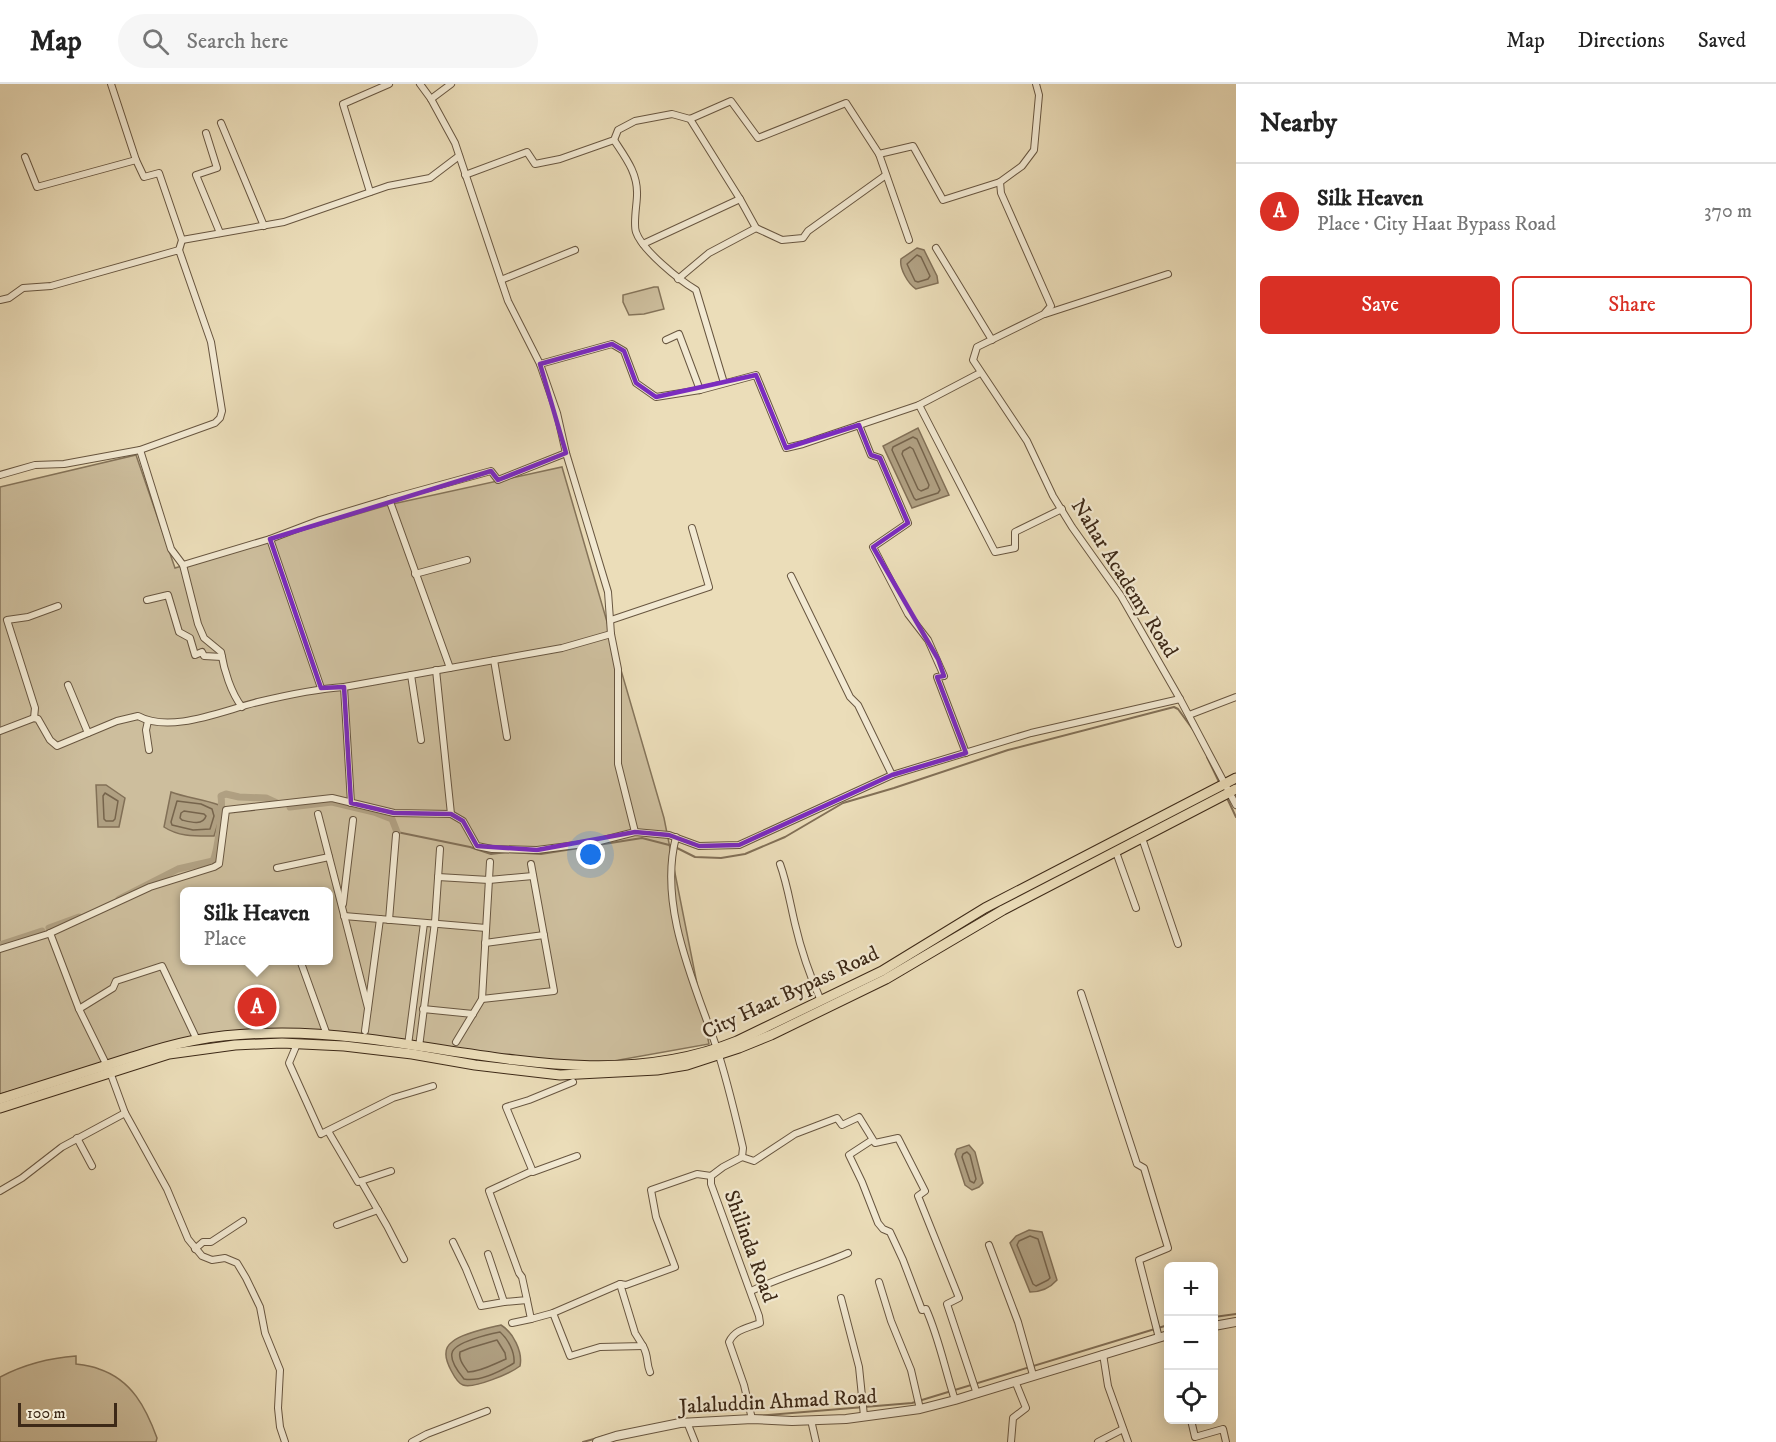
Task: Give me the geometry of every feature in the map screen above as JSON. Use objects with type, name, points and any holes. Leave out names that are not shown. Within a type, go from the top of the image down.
[{"type":"main road","name":"City Haat Bypass Road","points":[[0,1099],[169,1054],[235,1046],[297,1044],[344,1046],[560,1075],[611,1074],[687,1065],[882,971],[985,908],[1236,777]]},
{"type":"main road","name":"City Haat Bypass Road","points":[[0,1108],[167,1047],[233,1035],[282,1033],[345,1036],[561,1066],[656,1062],[718,1052],[771,1035],[886,979],[1003,910],[1233,791]]},
{"type":"street","points":[[0,475],[35,465],[64,464],[140,450],[215,423],[222,411],[211,342],[179,250],[182,240],[159,173],[144,177],[136,160],[111,84]]},
{"type":"street","points":[[370,192],[344,104],[389,84]]},
{"type":"street","points":[[420,84],[431,99],[454,143],[508,301],[540,364],[557,413],[566,453],[608,592],[611,634],[618,669],[618,764],[635,832]]},
{"type":"street","points":[[431,99],[451,84]]},
{"type":"street","points":[[879,154],[913,146],[943,200],[1000,182],[1022,166],[1034,150],[1039,95],[1036,84]]},
{"type":"street","points":[[465,175],[527,153],[535,164],[560,159],[614,140],[618,130],[635,121],[672,114],[690,119],[731,100],[758,138],[846,103],[879,154],[909,240]]},
{"type":"street","points":[[690,119],[756,228],[782,240],[803,238],[808,231],[886,175]]},
{"type":"street","points":[[221,123],[264,226]]},
{"type":"street","points":[[206,133],[217,168],[196,175],[220,233]]},
{"type":"street","points":[[614,140],[632,168],[638,191],[635,231],[643,244],[678,279],[696,290],[724,383]]},
{"type":"street","points":[[182,240],[284,222],[388,186],[430,178],[459,156]]},
{"type":"street","points":[[25,157],[37,188],[136,160]]},
{"type":"street","points":[[1000,182],[1001,193],[1051,306],[1044,314]]},
{"type":"street","points":[[643,244],[740,199]]},
{"type":"street","points":[[678,279],[709,253],[756,228]]},
{"type":"street","points":[[936,248],[992,340]]},
{"type":"street","points":[[0,300],[9,298],[23,288],[51,286],[179,250]]},
{"type":"street","points":[[501,280],[576,250]]},
{"type":"street","points":[[540,364],[612,344],[624,351],[636,383],[656,397],[700,390],[756,375],[786,448],[919,405],[980,373],[973,360],[977,347],[1044,314],[1168,274]]},
{"type":"street","points":[[666,340],[679,334],[700,390]]},
{"type":"street","name":"Nahar Academy Road","points":[[980,373],[1028,441],[1053,496],[1072,527],[1121,596],[1225,783],[1233,791],[1236,805]]},
{"type":"street","points":[[919,405],[995,552],[1015,548],[1015,532],[1062,509]]},
{"type":"street","points":[[859,425],[871,454],[880,458],[908,523],[873,547],[908,614],[928,640],[938,659],[944,676],[937,677],[966,753]]},
{"type":"street","points":[[140,450],[171,549],[183,566],[198,624],[204,638],[221,652],[234,697],[242,707]]},
{"type":"street","points":[[183,566],[270,539],[320,520],[491,471],[498,480],[566,453]]},
{"type":"street","points":[[389,499],[450,668]]},
{"type":"street","points":[[611,620],[709,587],[692,528]]},
{"type":"street","points":[[270,539],[321,688]]},
{"type":"street","points":[[415,574],[467,560]]},
{"type":"street","points":[[791,576],[850,697],[858,705],[892,775]]},
{"type":"street","points":[[147,600],[168,595],[179,632],[190,638],[195,655],[202,652],[204,656],[222,657]]},
{"type":"street","points":[[34,718],[35,708],[8,620],[28,617],[58,606]]},
{"type":"street","points":[[0,731],[34,718],[38,719],[50,740],[57,746],[117,721],[138,716],[159,723],[185,721],[321,688],[344,687],[562,648],[611,634]]},
{"type":"street","points":[[494,660],[507,737]]},
{"type":"street","points":[[436,670],[451,814]]},
{"type":"street","points":[[411,675],[421,740]]},
{"type":"street","points":[[68,685],[88,733]]},
{"type":"street","points":[[344,687],[351,802]]},
{"type":"street","points":[[1189,715],[1236,697]]},
{"type":"street","points":[[0,949],[50,933],[150,887],[219,864],[226,810],[332,798],[394,813],[451,814],[463,821],[477,846],[492,849],[559,848],[592,843],[635,832],[676,839],[699,846],[739,845],[892,775],[1031,733],[1180,699]]},
{"type":"street","points":[[148,721],[146,729],[149,750]]},
{"type":"street","points":[[318,814],[368,1008]]},
{"type":"street","points":[[342,908],[353,820]]},
{"type":"street","points":[[389,920],[396,835]]},
{"type":"street","points":[[1142,838],[1178,944]]},
{"type":"street","name":"Shilinda Road","points":[[676,839],[671,874],[685,957],[718,1052],[743,1148],[742,1157],[711,1176],[711,1184],[751,1291],[760,1323],[737,1332],[729,1342],[744,1385],[752,1419]]},
{"type":"street","points":[[419,1047],[435,924],[440,849]]},
{"type":"street","points":[[1116,852],[1136,908]]},
{"type":"street","points":[[277,868],[329,857]]},
{"type":"street","points":[[456,1042],[482,999],[490,862]]},
{"type":"street","points":[[482,999],[554,991],[531,864]]},
{"type":"street","points":[[780,864],[803,953],[821,1001]]},
{"type":"street","points":[[438,877],[489,880],[533,876]]},
{"type":"street","points":[[344,916],[486,928]]},
{"type":"street","points":[[365,1031],[380,919]]},
{"type":"street","points":[[408,1045],[424,922]]},
{"type":"street","points":[[50,933],[79,1009],[108,1069],[125,1113],[167,1190],[188,1239],[202,1256],[212,1260],[225,1258],[237,1263],[261,1307],[265,1333],[280,1371],[278,1408],[280,1427],[285,1442]]},
{"type":"street","points":[[485,943],[544,935]]},
{"type":"street","points":[[302,965],[327,1035]]},
{"type":"street","points":[[79,1009],[113,988],[116,981],[162,966],[196,1040]]},
{"type":"street","points":[[1081,993],[1137,1164],[1144,1168],[1168,1248],[1138,1260],[1164,1332]]},
{"type":"street","points":[[423,1009],[472,1014]]},
{"type":"street","points":[[297,1044],[289,1063],[321,1134],[393,1098],[433,1086]]},
{"type":"street","points":[[532,1171],[506,1107],[573,1082]]},
{"type":"street","points":[[0,1191],[22,1179],[77,1138],[125,1113]]},
{"type":"street","points":[[742,1157],[754,1161],[795,1134],[837,1118],[842,1125],[859,1116],[875,1143],[898,1138],[925,1191],[918,1196],[959,1299],[947,1304],[977,1394]]},
{"type":"street","points":[[328,1131],[358,1182],[391,1171]]},
{"type":"street","points":[[77,1138],[92,1166]]},
{"type":"street","points":[[872,1140],[849,1155],[878,1223],[890,1232],[922,1310],[926,1309],[934,1327],[943,1365],[955,1400]]},
{"type":"street","points":[[531,1319],[522,1276],[489,1191],[532,1171],[577,1156]]},
{"type":"street","points":[[512,1323],[553,1313],[620,1284],[626,1285],[675,1268],[657,1217],[651,1191],[697,1174],[711,1176]]},
{"type":"street","points":[[361,1181],[404,1259]]},
{"type":"street","points":[[338,1225],[378,1210]]},
{"type":"street","points":[[195,1249],[203,1242],[211,1242],[243,1221]]},
{"type":"street","points":[[453,1242],[481,1306],[527,1300]]},
{"type":"street","points":[[988,1245],[1018,1322],[1033,1376]]},
{"type":"street","points":[[751,1291],[848,1253]]},
{"type":"street","points":[[488,1254],[504,1302]]},
{"type":"street","points":[[879,1282],[891,1321],[911,1370],[920,1409]]},
{"type":"street","points":[[620,1284],[635,1333],[649,1358],[647,1365],[650,1372]]},
{"type":"street","points":[[841,1298],[859,1367],[864,1416]]},
{"type":"street","points":[[553,1313],[570,1356],[600,1347],[643,1346]]},
{"type":"street","points":[[1218,1325],[1236,1322]]},
{"type":"street","name":"Jalaluddin Ahmad Road","points":[[597,1442],[687,1422],[846,1419],[920,1409],[1164,1338]]},
{"type":"street","points":[[1103,1354],[1108,1386],[1128,1442]]},
{"type":"street","points":[[1011,1442],[1013,1418],[1026,1408],[1016,1381]]},
{"type":"street","points":[[412,1442],[487,1411]]},
{"type":"street","points":[[812,1420],[816,1442]]},
{"type":"street","points":[[687,1422],[695,1442]]},
{"type":"street","points":[[1192,1424],[1195,1437],[1223,1429],[1226,1442]]},
{"type":"street","points":[[1098,1442],[1123,1430]]},
{"type":"street","points":[[427,1434],[431,1442]]},
{"type":"highlighted area","points":[[612,344],[624,351],[636,383],[656,397],[756,375],[786,448],[859,425],[871,455],[880,458],[908,523],[873,547],[938,659],[944,676],[937,677],[966,753],[892,775],[739,845],[699,846],[669,835],[635,832],[537,850],[477,846],[463,821],[451,814],[394,813],[351,803],[344,687],[321,688],[270,539],[491,471],[498,480],[566,453],[540,364]]},
{"type":"shaded area","points":[[658,287],[664,309],[629,315],[623,302],[623,295]]},
{"type":"shaded area","points":[[136,455],[175,568],[388,505],[562,467],[664,818],[709,1044],[591,1065],[341,1035],[204,1036],[0,1094],[0,487]]},
{"type":"shaded area","points":[[76,1356],[76,1364],[94,1367],[111,1374],[129,1388],[148,1416],[157,1438],[156,1442],[0,1442],[0,1377],[37,1362]]},
{"type":"water","points":[[917,248],[924,250],[937,276],[938,283],[916,289],[905,276],[901,267],[901,259]]},
{"type":"water","points":[[918,428],[949,495],[912,508],[883,446]]},
{"type":"water","points":[[96,785],[106,785],[125,798],[119,827],[98,827]]},
{"type":"water","points":[[171,792],[219,805],[220,817],[214,836],[182,834],[164,827]]},
{"type":"water","points":[[969,1145],[975,1152],[983,1183],[972,1190],[965,1185],[955,1154],[957,1149]]},
{"type":"water","points":[[1029,1230],[1042,1232],[1057,1280],[1045,1289],[1030,1292],[1010,1243],[1016,1236]]},
{"type":"water","points":[[501,1325],[516,1343],[520,1355],[520,1366],[483,1383],[468,1386],[460,1383],[447,1361],[448,1346],[462,1336]]},
{"type":"waterway","points":[[397,832],[470,847],[491,854],[507,852],[541,854],[642,838],[673,846],[695,857],[721,858],[745,854],[785,837],[843,803],[1008,750],[1174,707],[1194,731]]},
{"type":"waterway","points":[[1207,757],[1220,784]]},
{"type":"waterway","points":[[119,899],[178,869],[213,861],[220,829],[221,796],[226,794],[266,798],[279,804]]},
{"type":"waterway","points":[[1227,798],[1236,817]]},
{"type":"waterway","points":[[290,807],[332,802],[374,812],[392,819],[397,832]]},
{"type":"waterway","points":[[49,928],[79,917]]},
{"type":"waterway","points":[[0,945],[42,931]]},
{"type":"waterway","points":[[1218,1316],[1236,1314]]},
{"type":"waterway","points":[[755,1416],[912,1403],[1164,1326]]},
{"type":"waterway","points":[[583,1442],[612,1434]]},
{"type":"place","name":"Silk Heaven","points":[[257,1007]]}]
